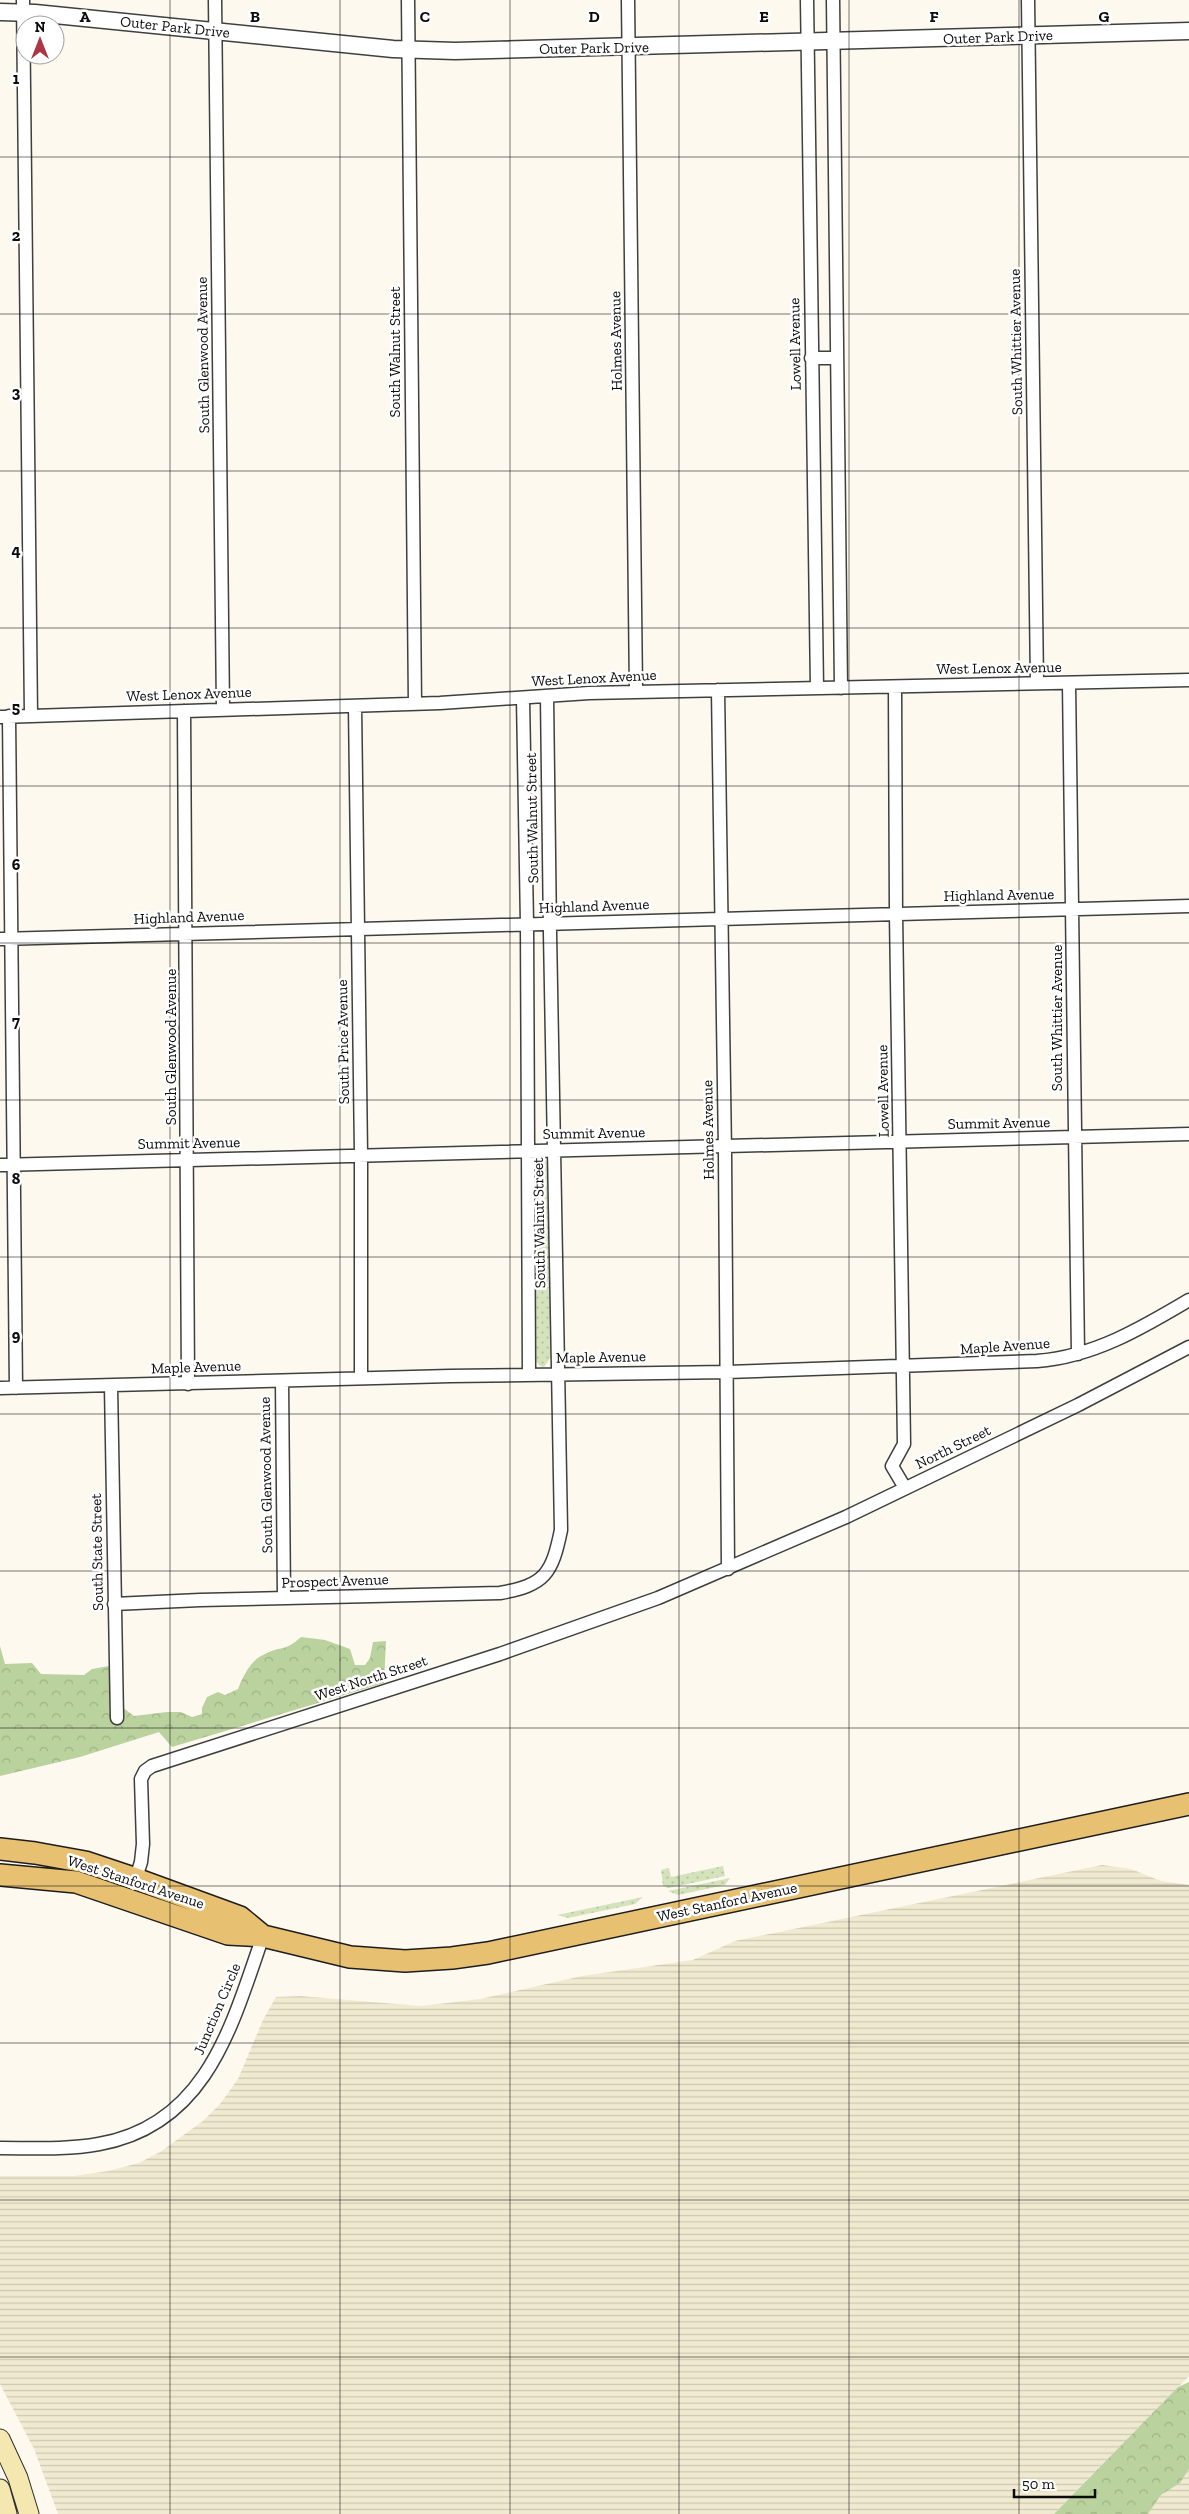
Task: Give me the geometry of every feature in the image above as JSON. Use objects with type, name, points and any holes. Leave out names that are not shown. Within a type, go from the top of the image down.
[{"type":"main road","name":"West Stanford Avenue","points":[[0,1875],[45,1877],[132,1888],[240,1917],[263,1936],[350,1957],[405,1961],[470,1956],[1189,1804]]},
{"type":"main road","name":"West Stanford Avenue","points":[[0,1849],[76,1860],[132,1888]]},
{"type":"main road","points":[[0,2439],[18,2478],[29,2514]]},
{"type":"main road","points":[[0,2490],[8,2514]]},
{"type":"street","name":"South Glenwood Avenue","points":[[215,0],[222,709]]},
{"type":"street","name":"South Walnut Street","points":[[408,0],[415,704]]},
{"type":"street","name":"Holmes Avenue","points":[[628,0],[636,686]]},
{"type":"street","name":"Lowell Avenue","points":[[807,0],[817,688]]},
{"type":"street","points":[[833,0],[840,688]]},
{"type":"street","name":"South Whittier Avenue","points":[[1028,0],[1036,683]]},
{"type":"street","name":"Outer Park Drive","points":[[0,12],[23,6],[216,32],[409,50],[629,47],[1189,31]]},
{"type":"street","points":[[23,6],[30,716]]},
{"type":"street","points":[[811,358],[836,358]]},
{"type":"street","name":"West Lenox Avenue","points":[[5,717],[415,704],[548,696],[636,686],[718,690],[1189,680]]},
{"type":"street","name":"South Whittier Avenue","points":[[1069,683],[1078,1354]]},
{"type":"street","name":"Lowell Avenue","points":[[895,687],[896,914],[904,1444],[892,1466],[905,1488]]},
{"type":"street","name":"Holmes Avenue","points":[[718,690],[725,1145],[728,1569]]},
{"type":"street","name":"South Walnut Street","points":[[548,696],[550,923],[561,1530],[549,1568]]},
{"type":"street","name":"South Walnut Street","points":[[522,698],[527,924],[529,1374]]},
{"type":"street","name":"South Price Avenue","points":[[355,706],[359,929],[361,1378]]},
{"type":"street","name":"South Glenwood Avenue","points":[[184,710],[188,1384]]},
{"type":"street","points":[[5,717],[6,939],[15,1164],[16,1388]]},
{"type":"street","name":"Highland Avenue","points":[[6,939],[1189,906]]},
{"type":"street","name":"Summit Avenue","points":[[0,1165],[361,1154],[1189,1134]]},
{"type":"street","name":"Maple Avenue","points":[[0,1388],[529,1374],[727,1372],[1037,1361],[1078,1354],[1100,1347],[1189,1300]]},
{"type":"street","name":"North Street","points":[[728,1569],[905,1488],[1078,1405],[1189,1347]]},
{"type":"street","name":"South Glenwood Avenue","points":[[282,1381],[284,1598]]},
{"type":"street","name":"South State Street","points":[[112,1386],[117,1718]]},
{"type":"street","name":"Prospect Avenue","points":[[114,1604],[284,1598],[500,1594],[534,1585],[549,1568]]},
{"type":"street","name":"West North Street","points":[[132,1888],[144,1844],[141,1779],[145,1771],[152,1766],[562,1633],[658,1598],[728,1569]]},
{"type":"street","name":"Junction Circle","points":[[0,2148],[72,2147],[100,2144],[130,2134],[153,2123],[180,2104],[204,2077],[221,2050],[263,1936]]},
{"type":"shaded area","points":[[1102,1865],[1131,1869],[1161,1881],[1189,1885],[1189,2376],[1054,2514],[58,2514],[34,2449],[0,2384],[0,2176],[74,2176],[108,2171],[139,2163],[160,2152],[203,2121],[220,2104],[238,2079],[263,2020],[276,1997],[300,1996],[421,2006],[480,1999],[582,1976],[693,1960],[735,1941]]},
{"type":"shaded area","points":[[1189,2469],[1189,2514],[1148,2514],[1161,2495],[1180,2483]]},
{"type":"green space","points":[[540,1157],[549,1163],[553,1354],[544,1367],[540,1366],[534,1359],[533,1165]]},
{"type":"green space","points":[[301,1637],[325,1640],[350,1649],[355,1665],[365,1665],[370,1658],[373,1642],[386,1641],[384,1683],[172,1747],[159,1732],[80,1757],[0,1776],[0,1646],[5,1664],[32,1663],[41,1674],[84,1675],[92,1669],[109,1666],[113,1677],[114,1701],[134,1716],[181,1712],[192,1717],[202,1714],[202,1708],[207,1697],[218,1692],[225,1695],[238,1689],[242,1679],[258,1658],[269,1652],[291,1645]]},
{"type":"green space","points":[[723,1866],[725,1876],[669,1888],[663,1886],[661,1870],[669,1868],[671,1877]]},
{"type":"green space","points":[[730,1878],[725,1885],[678,1895],[668,1891]]},
{"type":"green space","points":[[643,1897],[635,1904],[568,1918],[557,1915]]},
{"type":"green space","points":[[1189,2382],[1189,2469],[1180,2483],[1161,2495],[1148,2514],[1054,2514],[1178,2387]]}]
